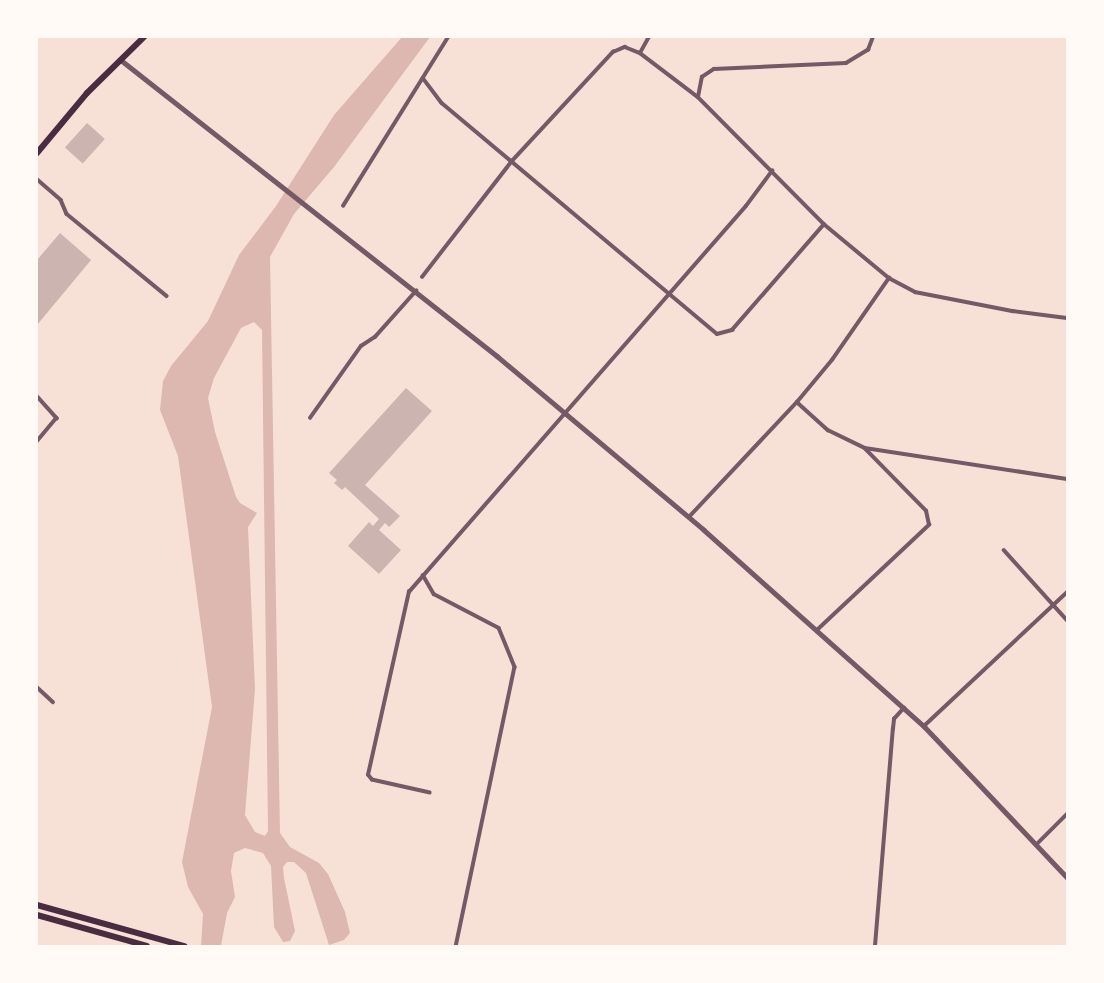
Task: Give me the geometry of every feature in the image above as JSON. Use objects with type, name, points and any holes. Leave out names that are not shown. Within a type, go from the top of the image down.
[{"type":"highway","points":[[37,153],[119,58],[144,37]]},
{"type":"highway","points":[[37,905],[184,946]]},
{"type":"highway","points":[[37,915],[147,946]]},
{"type":"street","points":[[344,205],[448,37]]},
{"type":"street","points":[[640,53],[649,37]]},
{"type":"street","points":[[698,97],[702,77],[715,69],[846,63],[868,50],[873,37]]},
{"type":"street","points":[[422,277],[512,161],[612,52],[625,47],[640,53],[698,97],[824,224],[889,278],[915,292],[1013,312],[1067,318]]},
{"type":"street","points":[[119,58],[416,290],[689,517],[924,726],[1067,877]]},
{"type":"street","points":[[423,78],[442,103],[717,334],[726,334],[824,224]]},
{"type":"street","points":[[430,793],[372,780],[368,775],[409,592],[563,412],[760,190],[772,171]]},
{"type":"street","points":[[37,178],[61,200],[67,214],[167,296]]},
{"type":"street","points":[[689,517],[797,402],[832,360],[889,278]]},
{"type":"street","points":[[310,418],[361,345],[375,337],[416,290]]},
{"type":"street","points":[[37,396],[57,418],[37,442]]},
{"type":"street","points":[[797,402],[828,429],[865,448],[1067,479]]},
{"type":"street","points":[[817,630],[929,526],[926,511],[865,448]]},
{"type":"street","points":[[1004,550],[1067,620]]},
{"type":"street","points":[[423,575],[434,594],[499,628],[514,667],[456,946]]},
{"type":"street","points":[[924,726],[1067,592]]},
{"type":"street","points":[[37,687],[53,702]]},
{"type":"street","points":[[875,946],[894,719],[904,708]]},
{"type":"street","points":[[1037,844],[1067,814]]},
{"type":"shaded area","points":[[402,37],[430,37],[334,167],[294,214],[270,257],[280,833],[290,847],[319,863],[328,874],[345,912],[350,933],[344,940],[329,945],[306,873],[294,862],[287,862],[283,867],[284,878],[295,931],[290,941],[283,942],[274,927],[271,866],[263,853],[245,848],[234,853],[231,871],[235,897],[227,913],[221,946],[201,946],[203,914],[188,887],[182,862],[212,707],[178,456],[160,410],[163,381],[171,366],[208,321],[239,255],[276,206],[334,115]],"holes":[[[254,322],[262,330],[268,831],[265,836],[255,832],[245,815],[255,689],[248,527],[257,513],[240,503],[236,497],[215,432],[208,398],[214,378],[241,328]]]},
{"type":"building","points":[[87,123],[105,139],[83,164],[65,148]]},
{"type":"building","points":[[60,233],[91,260],[37,325],[37,260]]},
{"type":"building","points":[[406,388],[432,411],[365,485],[400,516],[389,527],[385,523],[379,530],[401,550],[379,574],[348,546],[369,522],[373,526],[379,519],[345,487],[342,490],[334,483],[337,480],[329,473]]}]
